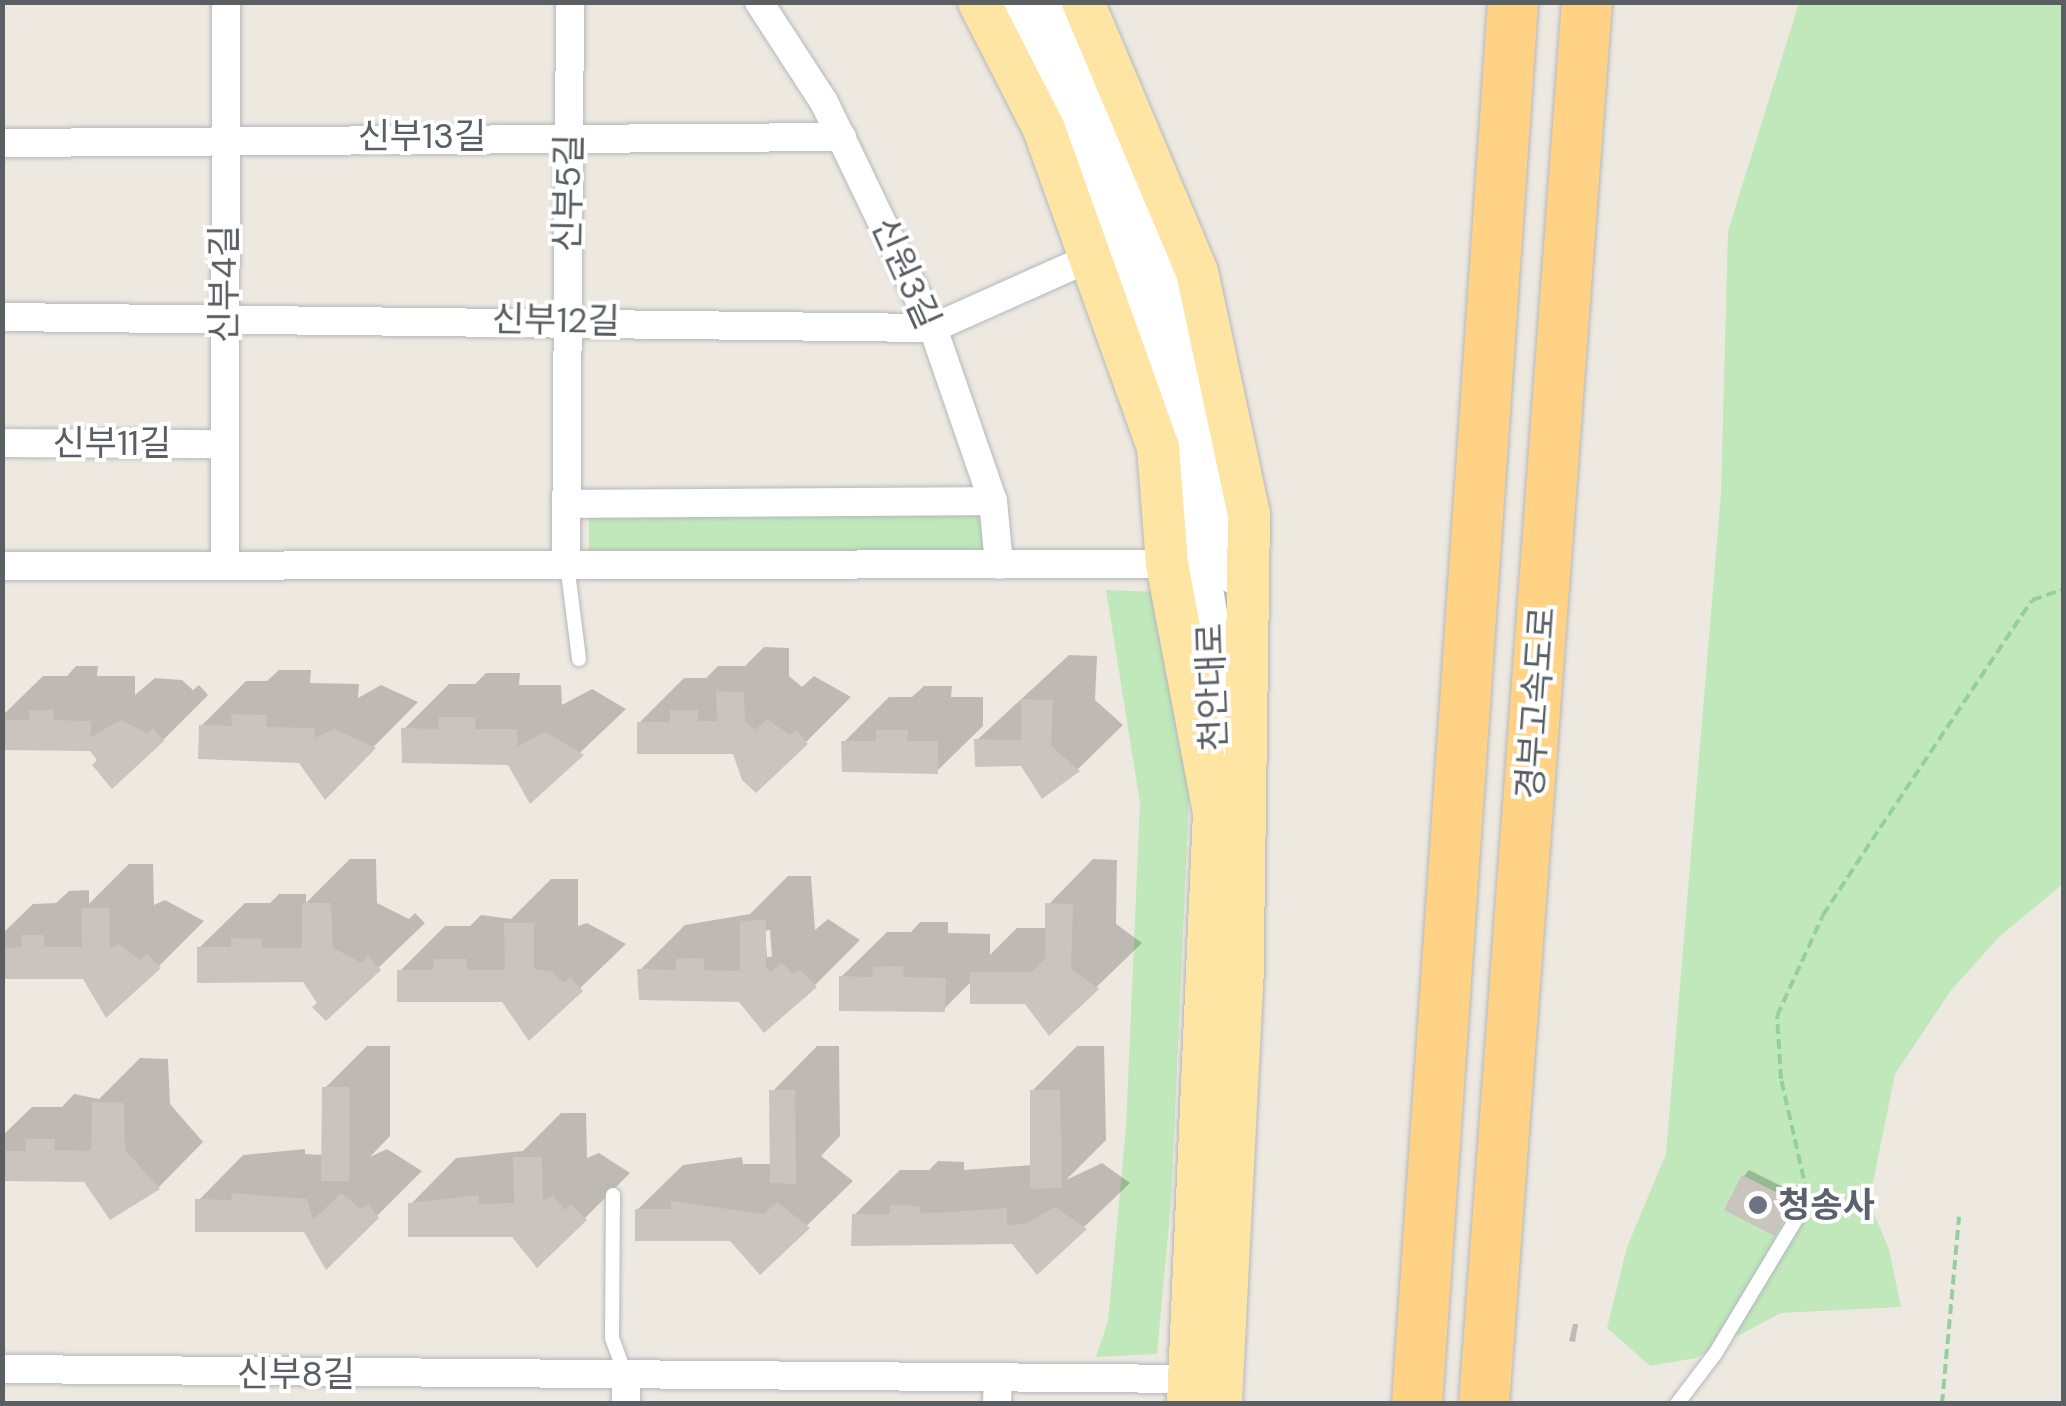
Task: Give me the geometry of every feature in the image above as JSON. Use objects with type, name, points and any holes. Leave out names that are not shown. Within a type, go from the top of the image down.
[{"type":"highway","name":"경부고속도로","points":[[1417,1404],[1513,2]]},
{"type":"highway","name":"경부고속도로","points":[[1484,1404],[1587,2]]},
{"type":"main road","points":[[978,2],[1044,128],[1094,256],[1158,447],[1166,564],[1214,814]]},
{"type":"main road","name":"천안대로","points":[[1016,2],[1110,209],[1175,416],[1214,648],[1214,814],[1200,1395]]},
{"type":"main road","name":"천안대로","points":[[1051,2],[1128,168],[1182,326],[1214,448],[1238,585],[1250,738],[1200,1395]]},
{"type":"main road","points":[[1083,2],[1197,272],[1222,364],[1249,514],[1250,738]]},
{"type":"street","name":"신부4길","points":[[224,566],[226,2]]},
{"type":"street","name":"신부5길","points":[[566,563],[570,2]]},
{"type":"street","name":"신원3길","points":[[759,2],[842,137],[932,328],[993,502],[998,565]]},
{"type":"street","name":"신부13길","points":[[2,142],[224,137],[842,137]]},
{"type":"street","name":"신부12길","points":[[2,317],[567,320],[932,328],[1094,256]]},
{"type":"street","name":"신부11길","points":[[2,442],[222,444]]},
{"type":"street","points":[[566,504],[993,502]]},
{"type":"street","points":[[2,566],[1166,564]]},
{"type":"street","name":"신부8길","points":[[2,1369],[626,1375],[997,1391],[1200,1395]]},
{"type":"street","points":[[626,1375],[626,1404]]},
{"type":"lane","points":[[566,563],[579,659]]},
{"type":"lane","points":[[613,1195],[612,1338],[626,1375]]},
{"type":"lane","points":[[1676,1404],[1715,1354],[1800,1211]]},
{"type":"path","points":[[1800,1211],[1808,1188],[1781,1079],[1778,1016],[1823,915],[2032,600],[2064,588]]},
{"type":"path","points":[[1942,1404],[1959,1217]]},
{"type":"green space","points":[[1799,3],[2063,3],[2063,884],[2000,936],[1952,989],[1895,1074],[1869,1202],[1889,1249],[1901,1307],[1781,1313],[1696,1358],[1650,1366],[1607,1328],[1627,1247],[1666,1154],[1721,493],[1728,231]]},
{"type":"green space","points":[[976,511],[984,519],[987,557],[593,558],[589,551],[589,516]]},
{"type":"green space","points":[[1106,590],[1160,592],[1189,798],[1171,1202],[1157,1354],[1096,1357],[1108,1321],[1126,1128],[1140,803]]},
{"type":"building","points":[[716,691],[744,692],[745,721],[755,730],[767,719],[790,735],[796,730],[808,744],[756,793],[742,780],[733,754],[637,754],[637,722],[670,722],[670,710],[698,710],[698,721],[717,721]]},
{"type":"building","points":[[1021,699],[1053,700],[1051,746],[1080,771],[1042,799],[1021,766],[975,767],[974,739],[1021,740]]},
{"type":"building","points":[[29,710],[54,710],[53,720],[91,721],[91,737],[121,720],[147,733],[153,728],[164,741],[112,789],[92,765],[97,760],[90,751],[2,750],[2,720],[29,720]]},
{"type":"building","points":[[231,714],[267,715],[266,727],[315,728],[314,738],[334,729],[376,748],[325,800],[299,763],[198,759],[199,725],[232,726]]},
{"type":"building","points":[[439,717],[476,717],[475,729],[517,729],[517,747],[545,732],[584,755],[530,804],[508,765],[402,763],[401,728],[438,729]]},
{"type":"building","points":[[876,730],[908,730],[907,741],[938,741],[938,774],[842,772],[841,741],[876,741]]},
{"type":"building","points":[[302,903],[331,903],[333,948],[362,963],[368,956],[381,970],[326,1021],[312,1007],[317,1003],[303,982],[197,983],[197,947],[231,947],[231,938],[262,939],[262,948],[302,948]]},
{"type":"building","points":[[1045,903],[1073,904],[1071,969],[1099,989],[1049,1036],[1025,1004],[970,1004],[970,972],[1031,972],[1045,959]]},
{"type":"building","points":[[81,908],[109,908],[110,948],[119,944],[140,960],[147,954],[161,968],[106,1018],[83,979],[2,979],[2,948],[22,947],[21,935],[44,935],[44,947],[82,947]]},
{"type":"building","points":[[766,920],[766,967],[771,972],[782,963],[793,974],[799,969],[817,987],[764,1033],[739,1002],[639,1000],[637,969],[676,970],[676,959],[705,958],[703,970],[740,971],[740,921]]},
{"type":"building","points":[[504,923],[534,923],[534,969],[553,972],[563,983],[570,977],[583,991],[529,1041],[502,1002],[397,1002],[397,970],[433,970],[434,959],[467,959],[467,970],[505,970]]},
{"type":"building","points":[[903,966],[904,977],[946,978],[945,1012],[839,1011],[839,976],[872,977],[873,967]]},
{"type":"building","points":[[322,1087],[349,1087],[349,1181],[321,1181]]},
{"type":"building","points":[[769,1090],[795,1090],[796,1184],[770,1183]]},
{"type":"building","points":[[1030,1090],[1060,1090],[1062,1188],[1030,1189]]},
{"type":"building","points":[[92,1102],[124,1103],[125,1150],[160,1189],[110,1220],[84,1182],[2,1181],[2,1151],[26,1151],[26,1139],[55,1139],[54,1150],[91,1151]]},
{"type":"building","points":[[513,1157],[542,1157],[543,1201],[553,1196],[565,1210],[571,1204],[587,1220],[537,1268],[512,1237],[408,1237],[408,1203],[479,1195],[479,1204],[514,1203]]},
{"type":"building","name":"청송사","points":[[1742,1175],[1793,1201],[1775,1236],[1724,1210]]},
{"type":"building","points":[[231,1193],[307,1199],[313,1220],[341,1193],[361,1209],[368,1204],[379,1218],[326,1270],[304,1232],[195,1232],[195,1199],[232,1200]]},
{"type":"building","points":[[671,1201],[764,1214],[777,1202],[810,1228],[760,1275],[730,1241],[635,1241],[635,1209],[671,1209]]},
{"type":"building","points":[[890,1205],[920,1206],[920,1214],[1007,1208],[1007,1225],[1025,1224],[1055,1207],[1087,1229],[1037,1275],[1012,1244],[851,1246],[852,1214],[890,1214]]},
{"type":"place","name":"청송사","points":[[1758,1205]]}]
